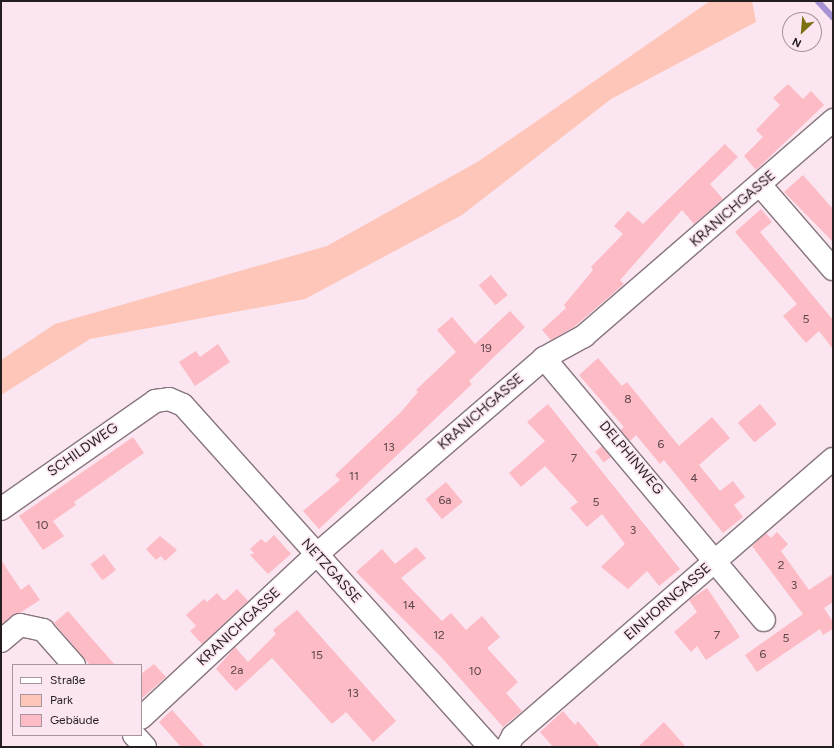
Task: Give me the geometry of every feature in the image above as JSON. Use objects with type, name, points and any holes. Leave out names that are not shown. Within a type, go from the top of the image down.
[{"type":"street","name":"KRANICHGASSE","points":[[142,717],[316,555],[544,358],[584,336],[761,186],[833,120]]},
{"type":"street","points":[[761,186],[833,269]]},
{"type":"street","name":"DELPHINWEG","points":[[544,358],[716,560],[764,620]]},
{"type":"street","name":"NETZGASSE","points":[[169,399],[183,405],[316,555],[490,747]]},
{"type":"street","name":"SCHILDWEG","points":[[1,509],[132,416],[156,401],[169,399]]},
{"type":"street","name":"EINHORNGASSE","points":[[506,747],[513,736],[833,459]]},
{"type":"street","points":[[1,641],[20,625],[43,630],[73,664]]},
{"type":"street","points":[[135,736],[145,747]]},
{"type":"green space","points":[[710,1],[752,1],[756,22],[611,99],[462,215],[305,299],[90,339],[1,395],[1,360],[55,324],[327,246],[479,161]]},
{"type":"building","points":[[788,84],[803,99],[811,91],[824,105],[756,170],[744,156],[763,137],[756,130],[780,105],[773,98]]},
{"type":"building","points":[[725,144],[738,157],[710,184],[723,199],[694,224],[682,210],[620,280],[624,284],[574,327],[551,340],[542,330],[566,308],[564,305],[593,270],[591,267],[623,234],[614,226],[628,211],[643,224]]},
{"type":"building","points":[[803,175],[833,209],[833,242],[784,192]]},
{"type":"building","points":[[761,209],[772,222],[760,232],[833,320],[833,349],[819,331],[806,343],[783,316],[797,304],[735,232]]},
{"type":"building","points":[[491,275],[508,295],[495,305],[479,285]]},
{"type":"building","points":[[510,311],[525,327],[469,381],[472,384],[319,529],[303,511],[340,480],[335,475],[401,412],[418,392],[416,390],[456,352],[437,330],[452,317],[475,344]]},
{"type":"building","points":[[218,344],[230,362],[195,386],[179,362],[196,351],[200,357]]},
{"type":"building","points":[[598,358],[622,386],[627,382],[679,446],[712,417],[730,438],[699,465],[720,491],[733,481],[745,497],[734,505],[743,517],[723,533],[664,460],[660,464],[636,435],[630,441],[620,430],[624,427],[579,375]]},
{"type":"building","points":[[548,404],[680,569],[659,586],[647,571],[628,589],[601,567],[625,544],[602,514],[587,527],[570,508],[578,502],[545,466],[521,487],[509,473],[545,441],[527,422]]},
{"type":"building","points":[[760,404],[777,424],[754,443],[738,423]]},
{"type":"building","points":[[133,437],[144,453],[74,502],[76,505],[53,521],[64,536],[43,550],[19,516]]},
{"type":"building","points":[[602,446],[611,457],[604,463],[595,452]]},
{"type":"building","points":[[446,482],[463,502],[442,519],[425,499]]},
{"type":"building","points":[[777,532],[788,544],[781,551],[809,590],[833,574],[833,602],[824,608],[833,622],[833,629],[823,635],[820,629],[757,672],[745,655],[803,614],[752,546],[766,533],[771,538]]},
{"type":"building","points":[[274,535],[291,554],[268,574],[250,555],[254,553],[250,549],[261,539],[266,543]]},
{"type":"building","points":[[160,536],[177,550],[165,561],[161,556],[156,560],[146,549]]},
{"type":"building","points":[[416,547],[426,558],[401,578],[442,621],[451,613],[466,630],[482,616],[500,637],[487,648],[518,682],[506,693],[522,711],[503,727],[442,658],[356,572],[382,549],[395,564]]},
{"type":"building","points":[[104,554],[116,570],[102,580],[90,564]]},
{"type":"building","points":[[1,560],[21,590],[29,584],[40,600],[1,625]]},
{"type":"building","points":[[707,588],[740,637],[706,660],[697,646],[691,652],[674,632],[697,612],[689,600]]},
{"type":"building","points":[[237,589],[248,601],[202,644],[190,631],[196,626],[186,615],[204,599],[207,602],[217,593],[224,601]]},
{"type":"building","points":[[297,610],[396,721],[373,742],[346,712],[332,724],[272,658],[236,691],[216,669],[235,647],[248,662],[276,634],[273,630]]},
{"type":"building","points":[[68,611],[114,664],[89,664],[54,623]]},
{"type":"building","points":[[154,664],[166,677],[142,698],[142,673]]},
{"type":"building","points":[[172,710],[205,747],[181,747],[159,722]]},
{"type":"building","points":[[563,711],[575,725],[578,721],[600,747],[553,747],[540,732]]},
{"type":"building","points":[[664,722],[686,747],[638,747]]},
{"type":"waterway","points":[[818,1],[833,17]]}]
